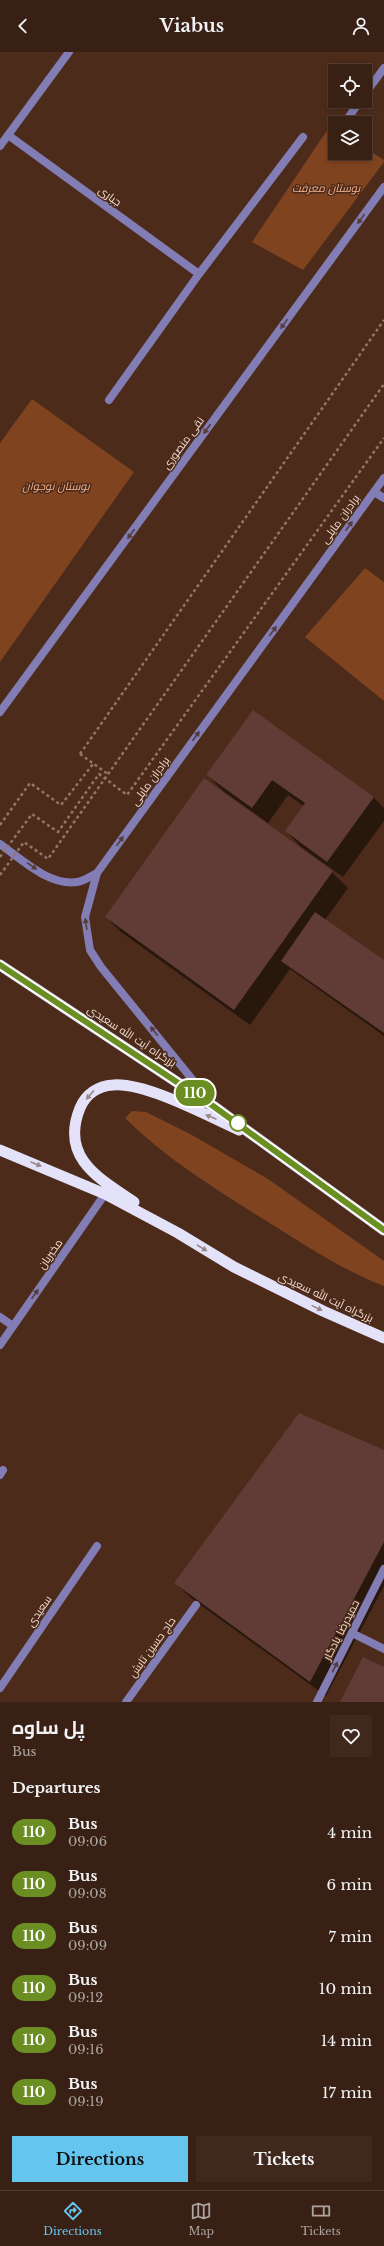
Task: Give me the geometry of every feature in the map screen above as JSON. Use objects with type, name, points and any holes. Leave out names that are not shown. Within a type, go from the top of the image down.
[{"type":"highway","name":"بزرگراه آیت الله سعیدی","points":[[0,965],[213,1106],[384,1230]]},
{"type":"highway","points":[[178,1233],[95,1176],[82,1160],[74,1142],[74,1122],[82,1103],[95,1089],[114,1084],[138,1088],[259,1138]]},
{"type":"highway","name":"بزرگراه آیت الله سعیدی","points":[[0,1150],[105,1194],[178,1233],[234,1267],[323,1311],[384,1338]]},
{"type":"street","points":[[0,146],[69,52]]},
{"type":"street","points":[[372,84],[384,68]]},
{"type":"street","name":"جباری","points":[[8,135],[199,274]]},
{"type":"street","points":[[109,400],[199,274],[303,137]]},
{"type":"street","name":"نقی منصوری","points":[[0,712],[384,188]]},
{"type":"street","name":"برادران مایلی","points":[[213,1106],[101,967],[90,950],[85,917],[97,873],[384,478]]},
{"type":"street","points":[[374,492],[384,498]]},
{"type":"street","points":[[0,844],[40,872],[57,879],[68,882],[79,881],[97,873]]},
{"type":"street","name":"مخبریان","points":[[0,1345],[105,1194]]},
{"type":"street","points":[[0,1317],[13,1326]]},
{"type":"street","name":"سعيدی","points":[[0,1688],[97,1546]]},
{"type":"street","name":"حمیدرضا یادگار","points":[[317,1702],[384,1568]]},
{"type":"street","name":"حاج حسین تابش","points":[[126,1702],[196,1605]]},
{"type":"street","points":[[352,1633],[384,1649]]},
{"type":"path","points":[[109,775],[80,754],[384,320]]},
{"type":"path","points":[[0,875],[24,842],[48,859],[109,775],[384,384]]},
{"type":"path","points":[[0,856],[32,814],[58,832],[98,774],[127,795],[384,438]]},
{"type":"path","points":[[0,825],[30,783],[61,805],[93,764]]},
{"type":"green space","name":"بوستان معرفت","points":[[328,129],[328,160],[372,160],[372,152],[384,160],[303,270],[252,242]]},
{"type":"green space","name":"بوستان نوجوان","points":[[32,399],[134,472],[0,662],[0,443]]},
{"type":"green space","points":[[365,568],[384,582],[384,701],[305,637]]},
{"type":"green space","points":[[132,1111],[146,1112],[192,1135],[268,1179],[384,1261],[384,1286],[368,1280],[323,1256],[192,1173],[157,1147],[125,1118]]},
{"type":"building","points":[[253,710],[374,797],[327,862],[285,831],[305,803],[272,780],[252,808],[206,775]]},
{"type":"building","points":[[204,778],[333,871],[234,1010],[105,917]]},
{"type":"building","points":[[315,912],[384,960],[384,1033],[281,961]]},
{"type":"building","points":[[299,1413],[384,1450],[384,1542],[310,1682],[174,1583]]},
{"type":"building","points":[[363,1657],[384,1667],[384,1702],[340,1702]]},
{"type":"bus line","name":"110","points":[[0,965],[213,1106],[384,1230]]}]
